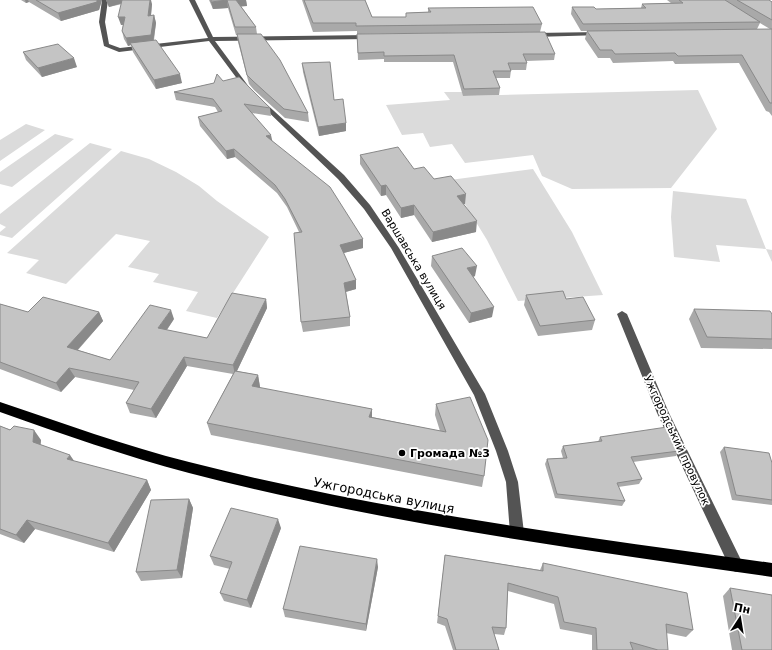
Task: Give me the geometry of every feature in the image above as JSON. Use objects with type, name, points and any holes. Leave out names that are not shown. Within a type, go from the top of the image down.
[{"type":"main road","name":"Ужгородська вулиця","points":[[0,407],[33,420],[187,467],[381,512],[772,570]]},
{"type":"street","points":[[105,0],[102,22],[106,45],[111,48],[129,50],[211,39],[373,37]]},
{"type":"street","name":"Варшавська вулиця","points":[[192,0],[211,39],[233,71],[251,92],[341,177],[367,206],[395,248],[479,394],[512,482],[517,533]]},
{"type":"street","points":[[531,35],[610,34]]},
{"type":"street","name":"Ужгородський провулок","points":[[622,314],[663,413],[736,565]]},
{"type":"shaded area","points":[[698,90],[717,129],[671,188],[572,189],[542,176],[533,155],[465,163],[452,144],[430,147],[423,133],[402,135],[386,105],[450,100],[444,92],[462,92],[464,96]]},
{"type":"shaded area","points":[[26,124],[45,130],[0,161],[0,140]]},
{"type":"shaded area","points":[[55,134],[74,139],[12,187],[0,184],[0,172]]},
{"type":"shaded area","points":[[90,143],[112,149],[12,238],[0,235],[0,232],[6,227],[0,224],[0,214]]},
{"type":"shaded area","points":[[121,151],[149,159],[176,172],[199,186],[217,201],[269,237],[217,318],[186,311],[198,292],[153,282],[159,274],[128,267],[150,241],[116,234],[66,284],[26,273],[39,260],[7,253]]},
{"type":"shaded area","points":[[533,169],[572,232],[603,295],[518,301],[487,240],[450,180]]},
{"type":"shaded area","points":[[673,191],[746,199],[766,249],[716,245],[720,262],[674,257],[671,217]]},
{"type":"shaded area","points":[[766,249],[772,250],[772,262]]},
{"type":"building","points":[[36,0],[97,0],[97,2],[58,13]]},
{"type":"building","points":[[122,0],[150,0],[148,16],[154,15],[151,35],[126,38],[122,31],[125,17],[118,17]]},
{"type":"building","points":[[211,0],[227,0],[211,2]]},
{"type":"building","points":[[227,0],[236,0],[256,27],[235,27]]},
{"type":"building","points":[[304,0],[365,0],[372,17],[406,17],[406,13],[431,12],[428,8],[533,7],[542,24],[356,26],[356,23],[313,23]]},
{"type":"building","points":[[679,0],[725,0],[760,22],[583,24],[572,7],[594,7],[596,9],[646,8],[642,4],[683,3]]},
{"type":"building","points":[[737,0],[769,0],[772,2],[772,20]]},
{"type":"building","points":[[772,29],[772,103],[770,103],[742,55],[678,56],[675,53],[615,54],[612,50],[600,50],[587,31]]},
{"type":"building","points":[[545,32],[555,54],[523,54],[527,63],[508,63],[511,71],[493,71],[500,88],[464,89],[454,55],[384,56],[384,52],[358,53],[357,34]]},
{"type":"building","points":[[237,34],[261,34],[280,60],[308,113],[284,109],[247,75]]},
{"type":"building","points":[[156,40],[180,74],[154,80],[130,43]]},
{"type":"building","points":[[58,44],[74,58],[38,68],[23,52]]},
{"type":"building","points":[[330,62],[334,100],[343,99],[346,123],[318,127],[302,63]]},
{"type":"building","points":[[217,74],[223,81],[239,77],[270,108],[244,104],[271,135],[266,136],[330,187],[363,239],[340,245],[356,280],[344,283],[350,317],[301,322],[294,233],[302,232],[285,199],[275,185],[234,149],[226,151],[198,117],[222,111],[213,99],[174,92],[214,83]]},
{"type":"building","points":[[398,147],[414,169],[424,167],[434,179],[451,176],[466,194],[457,196],[477,221],[433,232],[414,205],[401,208],[386,185],[381,186],[360,155]]},
{"type":"building","points":[[462,248],[477,266],[467,268],[494,307],[471,313],[432,256]]},
{"type":"building","points":[[563,291],[566,299],[583,297],[595,320],[540,326],[526,295]]},
{"type":"building","points":[[232,293],[266,299],[233,365],[184,357],[151,409],[126,403],[139,382],[69,368],[56,383],[0,362],[0,304],[28,312],[43,297],[99,312],[67,347],[110,360],[150,305],[171,310],[158,328],[207,338]]},
{"type":"building","points":[[694,309],[770,311],[772,314],[772,339],[707,337]]},
{"type":"building","points":[[235,371],[258,375],[252,386],[372,409],[369,417],[446,432],[436,404],[470,397],[488,440],[484,476],[207,423]]},
{"type":"building","points":[[0,426],[10,430],[14,426],[34,430],[33,442],[70,455],[67,459],[147,480],[108,543],[27,520],[16,535],[0,529]]},
{"type":"building","points":[[667,427],[679,451],[631,457],[642,479],[617,483],[625,501],[557,494],[547,459],[567,458],[563,446],[602,441],[600,437]]},
{"type":"building","points":[[724,447],[769,453],[772,463],[772,500],[736,495]]},
{"type":"building","points":[[189,499],[177,570],[136,572],[151,500]]},
{"type":"building","points":[[231,508],[278,519],[247,600],[220,593],[232,562],[210,556]]},
{"type":"building","points":[[300,546],[377,559],[366,624],[283,609]]},
{"type":"building","points":[[445,555],[543,571],[543,563],[687,593],[693,630],[666,624],[668,650],[658,650],[630,642],[633,650],[597,650],[596,628],[564,622],[558,597],[508,583],[506,628],[492,627],[499,650],[456,650],[447,619],[438,616]]},
{"type":"building","points":[[730,588],[772,595],[772,650],[742,650]]},
{"type":"place","name":"Громада №3","points":[[402,453]]}]
